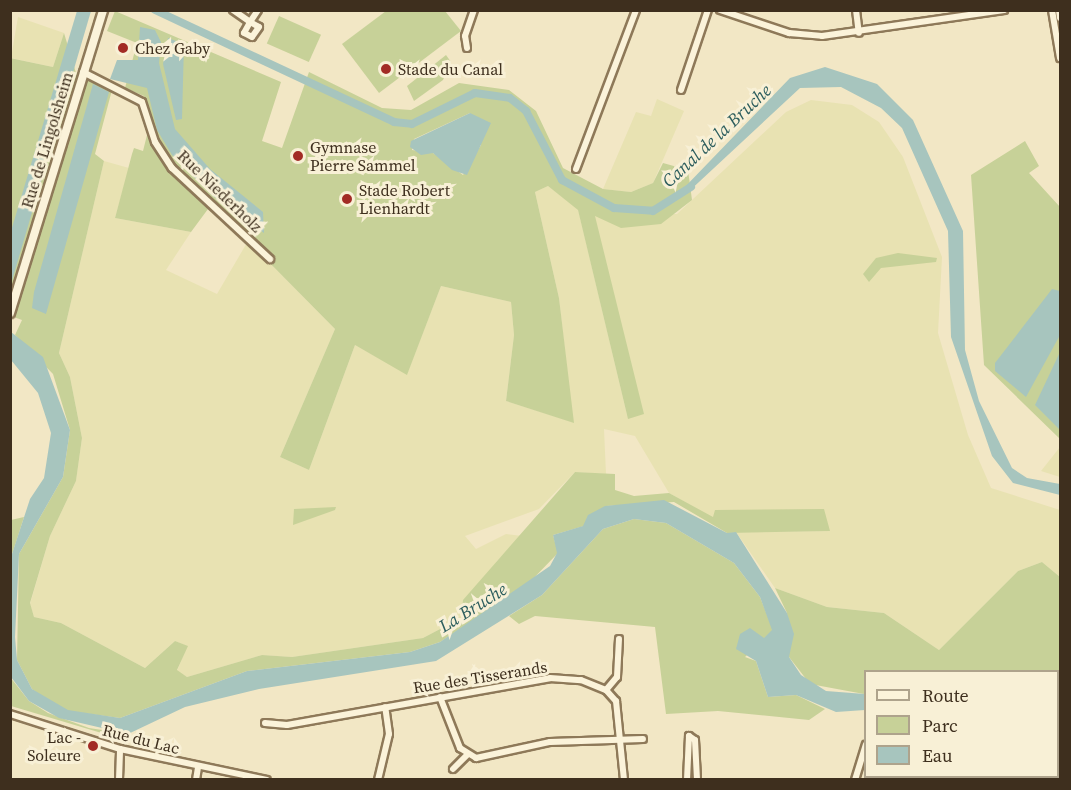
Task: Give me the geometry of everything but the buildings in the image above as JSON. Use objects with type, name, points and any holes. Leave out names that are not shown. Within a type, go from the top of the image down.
[{"type":"main road","name":"Rue de Lingolsheim","points":[[10,313],[103,10]]},
{"type":"street","points":[[233,10],[250,22],[258,10]]},
{"type":"street","points":[[467,48],[465,36],[474,10]]},
{"type":"street","points":[[576,169],[636,10]]},
{"type":"street","points":[[681,90],[708,10]]},
{"type":"street","points":[[720,10],[794,34],[859,33],[1004,10]]},
{"type":"street","points":[[856,10],[859,33]]},
{"type":"street","points":[[1052,10],[1060,58]]},
{"type":"street","points":[[1059,10],[1060,18]]},
{"type":"street","name":"Rue Niederholz","points":[[83,72],[142,102],[155,142],[172,168],[270,259]]},
{"type":"street","points":[[619,639],[616,677],[606,690],[621,715],[624,780]]},
{"type":"street","name":"Rue des Tisserands","points":[[265,723],[287,725],[550,678],[581,680],[606,690]]},
{"type":"street","points":[[440,697],[448,727],[467,754],[488,758],[550,742],[643,739]]},
{"type":"street","points":[[378,780],[389,734],[385,707]]},
{"type":"street","name":"Rue du Lac","points":[[10,714],[120,749],[267,780]]},
{"type":"street","points":[[687,780],[689,736],[696,742],[697,780]]},
{"type":"street","points":[[119,780],[120,749]]},
{"type":"street","points":[[855,780],[864,751]]},
{"type":"street","points":[[453,769],[467,754]]},
{"type":"street","points":[[196,780],[198,767]]},
{"type":"shaded area","points":[[18,17],[64,33],[53,67],[11,58]]},
{"type":"shaded area","points":[[657,99],[684,111],[653,183],[631,192],[603,189],[636,112],[651,116]]},
{"type":"shaded area","points":[[811,100],[852,105],[879,122],[903,157],[942,257],[938,333],[968,435],[991,488],[1060,510],[1060,577],[1042,562],[1018,571],[939,650],[884,613],[827,607],[775,588],[736,532],[830,531],[713,518],[669,493],[635,436],[604,429],[606,474],[575,472],[539,509],[465,536],[476,549],[506,534],[522,536],[497,561],[461,618],[423,638],[292,657],[262,655],[187,677],[177,671],[187,646],[175,641],[145,668],[61,623],[34,617],[30,604],[50,536],[76,481],[82,438],[70,377],[59,353],[104,161],[129,168],[115,218],[191,232],[166,270],[217,294],[248,241],[335,329],[280,457],[309,470],[355,345],[407,374],[441,286],[511,302],[514,335],[506,401],[573,422],[559,298],[535,192],[548,186],[578,209],[628,419],[594,215],[677,214],[786,112]]},
{"type":"shaded area","points":[[1060,447],[1060,477],[1041,471]]},
{"type":"green space","points":[[115,11],[281,82],[262,141],[282,148],[309,72],[382,108],[411,110],[459,83],[509,90],[536,111],[563,168],[603,189],[631,192],[653,183],[663,163],[688,170],[692,200],[661,224],[621,228],[595,216],[644,414],[628,419],[578,210],[548,186],[535,192],[559,298],[574,423],[506,401],[514,335],[511,302],[441,286],[407,375],[355,345],[309,470],[280,457],[335,329],[248,241],[208,209],[191,232],[115,218],[134,148],[143,151],[151,119],[144,96],[125,88],[137,43],[107,31]],"holes":[[[470,113],[481,145],[463,175],[433,153],[412,150],[414,139]]]},
{"type":"green space","name":"Stade du Canal","points":[[386,11],[445,11],[461,31],[379,93],[342,44]]},
{"type":"green space","points":[[279,16],[321,35],[309,62],[267,43]]},
{"type":"green space","points":[[64,33],[76,73],[112,90],[95,154],[104,161],[59,353],[70,377],[82,438],[76,481],[50,536],[30,603],[34,617],[61,623],[145,668],[175,641],[188,646],[177,670],[187,677],[262,655],[292,657],[423,638],[461,618],[463,600],[575,472],[615,474],[615,490],[634,496],[669,493],[713,517],[715,510],[824,509],[830,531],[727,533],[674,502],[606,506],[584,526],[553,535],[558,553],[525,587],[440,642],[410,652],[247,671],[120,718],[68,711],[46,700],[32,689],[17,660],[19,554],[63,477],[70,430],[53,374],[15,335],[22,320],[11,316],[10,58],[53,67]]},
{"type":"green space","points":[[446,55],[451,62],[443,80],[414,101],[407,86]]},
{"type":"green space","points":[[1025,141],[1039,166],[1029,173],[1060,207],[1060,439],[984,365],[971,175]]},
{"type":"green space","points":[[898,253],[937,258],[936,262],[881,268],[869,282],[863,274],[876,258]]},
{"type":"green space","points":[[336,507],[335,510],[293,525],[294,509]]},
{"type":"green space","points":[[24,517],[17,539],[11,557],[11,520]]},
{"type":"green space","points":[[634,519],[666,523],[734,563],[760,597],[773,630],[745,657],[756,661],[768,697],[796,695],[825,709],[809,720],[718,711],[666,714],[655,627],[535,616],[519,624],[509,616],[542,595],[603,529]]},
{"type":"green space","points":[[1042,562],[1060,577],[1060,779],[1011,779],[1059,778],[1059,670],[864,670],[864,694],[810,684],[789,657],[787,613],[775,588],[827,607],[884,613],[939,650],[1018,571]]},
{"type":"green space","points":[[10,677],[29,701],[48,713],[89,728],[128,734],[125,740],[11,706]]},
{"type":"water","points":[[77,11],[91,11],[11,284],[11,231]]},
{"type":"water","points":[[140,27],[155,30],[161,42],[159,63],[175,129],[210,169],[263,212],[264,233],[213,196],[172,155],[157,130],[147,88],[110,79],[117,60],[138,60]]},
{"type":"water","points":[[168,38],[184,44],[182,119],[176,120],[163,64]]},
{"type":"water","points":[[825,67],[877,84],[913,120],[963,231],[965,350],[979,401],[1012,468],[1027,478],[1060,484],[1060,495],[1013,483],[992,456],[951,337],[948,231],[902,128],[881,108],[841,87],[800,88],[685,195],[682,190],[790,78]]},
{"type":"water","points":[[93,84],[109,92],[46,314],[32,308],[34,292]]},
{"type":"water","points":[[470,113],[491,123],[467,175],[452,170],[433,153],[421,155],[410,147],[411,141]]},
{"type":"water","points":[[1052,289],[1060,291],[1060,335],[1026,397],[995,371],[995,363]]},
{"type":"water","points":[[11,332],[43,357],[70,430],[63,477],[19,554],[15,637],[17,660],[32,689],[68,710],[120,718],[247,671],[410,652],[440,642],[550,566],[557,553],[553,535],[583,526],[588,515],[605,506],[664,500],[727,533],[736,532],[787,613],[794,634],[789,657],[801,675],[826,691],[864,694],[864,710],[836,712],[796,695],[768,697],[756,661],[736,649],[740,634],[750,628],[764,638],[772,630],[760,597],[734,563],[666,523],[634,519],[603,529],[542,595],[436,661],[259,689],[185,707],[128,734],[59,718],[29,701],[11,677],[11,557],[30,499],[44,478],[51,433],[38,393],[11,360]]},
{"type":"water","points":[[1060,352],[1060,428],[1059,429],[1035,405]]},
{"type":"waterway","name":"Canal de la Bruche","points":[[155,10],[394,122],[412,124],[475,93],[510,98],[526,111],[562,180],[614,208],[653,211],[691,187]]},
{"type":"place","name":"Chez Gaby","points":[[123,48]]},
{"type":"place","name":"Stade du Canal","points":[[386,69]]},
{"type":"place","name":"Gymnase Pierre Sammel","points":[[298,156]]},
{"type":"place","name":"Stade Robert Lienhardt","points":[[347,199]]},
{"type":"place","name":"Lac - Soleure","points":[[93,746]]},
{"type":"water label","name":"La Bruche","points":[[473,608]]}]
